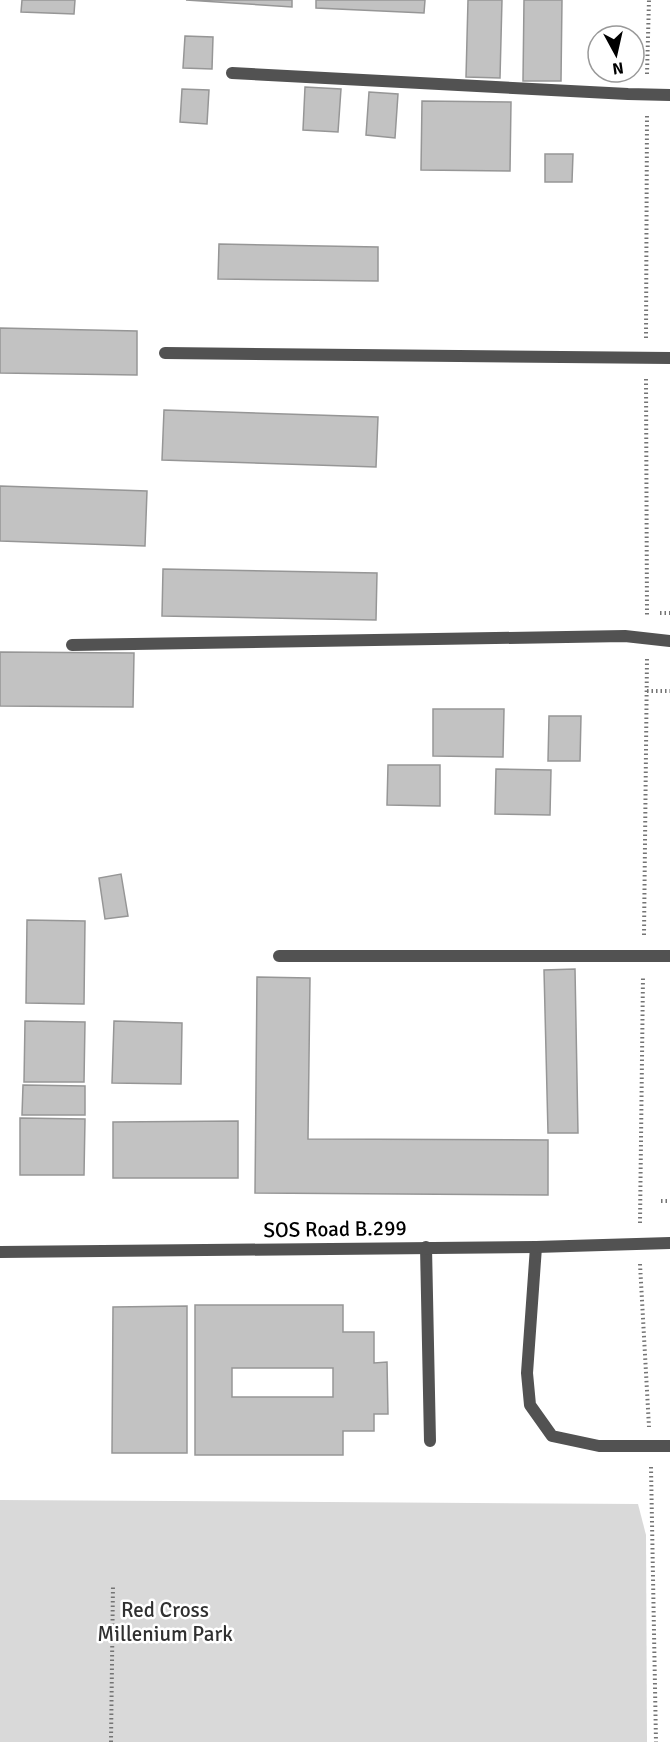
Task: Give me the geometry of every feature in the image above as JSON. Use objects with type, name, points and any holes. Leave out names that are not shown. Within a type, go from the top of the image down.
[{"type":"street","points":[[232,73],[670,95]]},
{"type":"street","points":[[165,352],[670,358]]},
{"type":"street","points":[[72,645],[626,636],[670,641]]},
{"type":"street","points":[[279,956],[670,956]]},
{"type":"street","name":"SOS Road B.299","points":[[0,1252],[670,1243]]},
{"type":"street","points":[[536,1246],[527,1373],[530,1405],[552,1436],[599,1446],[670,1446]]},
{"type":"street","points":[[426,1247],[430,1442]]},
{"type":"path","points":[[660,614],[670,613]]},
{"type":"path","points":[[647,691],[670,691]]},
{"type":"path","points":[[661,1201],[670,1201]]},
{"type":"path","points":[[639,1244],[650,1446],[656,1742]]},
{"type":"path","points":[[111,1742],[113,1585]]},
{"type":"green space","name":"Red Cross Millenium Park","points":[[0,1500],[638,1504],[646,1535],[647,1742],[0,1742]]},
{"type":"building","points":[[22,0],[75,0],[74,14],[21,12]]},
{"type":"building","points":[[186,0],[292,0],[292,7]]},
{"type":"building","points":[[316,0],[425,0],[424,13],[316,8]]},
{"type":"building","points":[[468,0],[502,0],[500,78],[466,77]]},
{"type":"building","points":[[524,0],[562,0],[561,81],[523,81]]},
{"type":"building","points":[[185,36],[213,37],[212,69],[183,68]]},
{"type":"building","points":[[305,87],[341,89],[338,132],[303,130]]},
{"type":"building","points":[[182,89],[209,90],[207,124],[180,122]]},
{"type":"building","points":[[369,92],[398,94],[395,138],[366,135]]},
{"type":"building","points":[[422,101],[511,102],[510,171],[421,170]]},
{"type":"building","points":[[545,154],[573,154],[572,182],[545,182]]},
{"type":"building","points":[[219,244],[378,247],[378,281],[218,279]]},
{"type":"building","points":[[0,328],[137,331],[137,375],[0,373]]},
{"type":"building","points":[[164,410],[378,417],[376,467],[162,460]]},
{"type":"building","points":[[0,486],[147,491],[145,546],[0,541]]},
{"type":"building","points":[[163,569],[377,573],[376,620],[162,616]]},
{"type":"building","points":[[0,652],[134,653],[133,707],[0,706]]},
{"type":"building","points":[[433,709],[504,709],[503,757],[433,756]]},
{"type":"building","points":[[549,716],[581,716],[580,761],[548,761]]},
{"type":"building","points":[[388,765],[440,765],[440,806],[387,805]]},
{"type":"building","points":[[496,769],[551,770],[550,815],[495,814]]},
{"type":"building","points":[[121,874],[128,916],[105,919],[99,878]]},
{"type":"building","points":[[27,920],[85,921],[84,1004],[26,1003]]},
{"type":"building","points":[[575,969],[578,1133],[548,1133],[544,970]]},
{"type":"building","points":[[257,977],[310,978],[308,1139],[548,1140],[548,1195],[255,1193]]},
{"type":"building","points":[[25,1021],[85,1022],[84,1082],[24,1082]]},
{"type":"building","points":[[114,1021],[182,1023],[181,1084],[112,1083]]},
{"type":"building","points":[[23,1085],[85,1086],[85,1115],[22,1115]]},
{"type":"building","points":[[20,1118],[85,1119],[84,1175],[20,1175]]},
{"type":"building","points":[[238,1121],[238,1178],[113,1178],[113,1122]]},
{"type":"building","points":[[195,1305],[343,1305],[343,1332],[374,1332],[374,1363],[387,1362],[388,1414],[374,1414],[374,1431],[343,1431],[343,1455],[195,1455]],"holes":[[[232,1368],[333,1368],[333,1397],[232,1397]]]},
{"type":"building","points":[[187,1306],[187,1453],[112,1453],[113,1307]]}]
